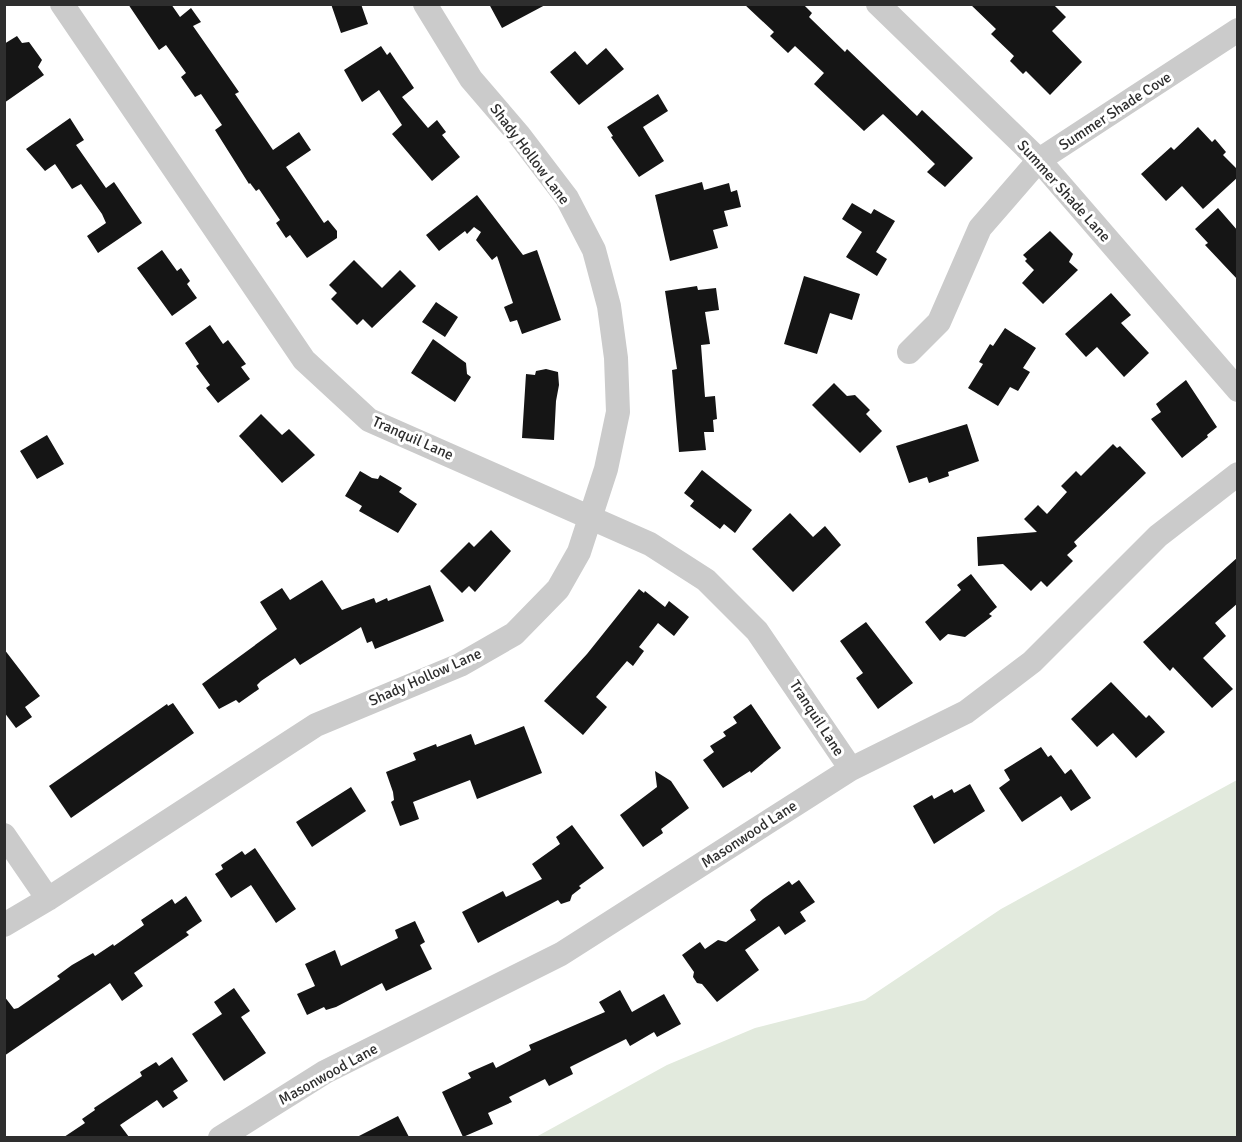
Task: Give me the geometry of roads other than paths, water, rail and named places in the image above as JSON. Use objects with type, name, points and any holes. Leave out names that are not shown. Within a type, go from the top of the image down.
[{"type":"street","name":"Tranquil Lane","points":[[62,4],[304,360],[369,420],[650,544],[706,580],[758,631],[798,687],[851,769]]},
{"type":"street","name":"Shady Hollow Lane","points":[[4,925],[48,899],[316,725],[460,665],[514,634],[558,589],[579,552],[606,469],[618,412],[612,326],[594,250],[567,198],[519,135],[471,79],[425,4]]},
{"type":"street","name":"Summer Shade Lane","points":[[878,4],[1039,160],[1238,390]]},
{"type":"street","name":"Summer Shade Cove","points":[[909,352],[939,322],[980,228],[1039,160],[1238,30]]},
{"type":"street","name":"Masonwood Lane","points":[[220,1137],[325,1072],[561,954],[851,769],[966,711],[1032,662],[1158,536],[1238,474]]},
{"type":"street","points":[[4,835],[48,899]]}]
